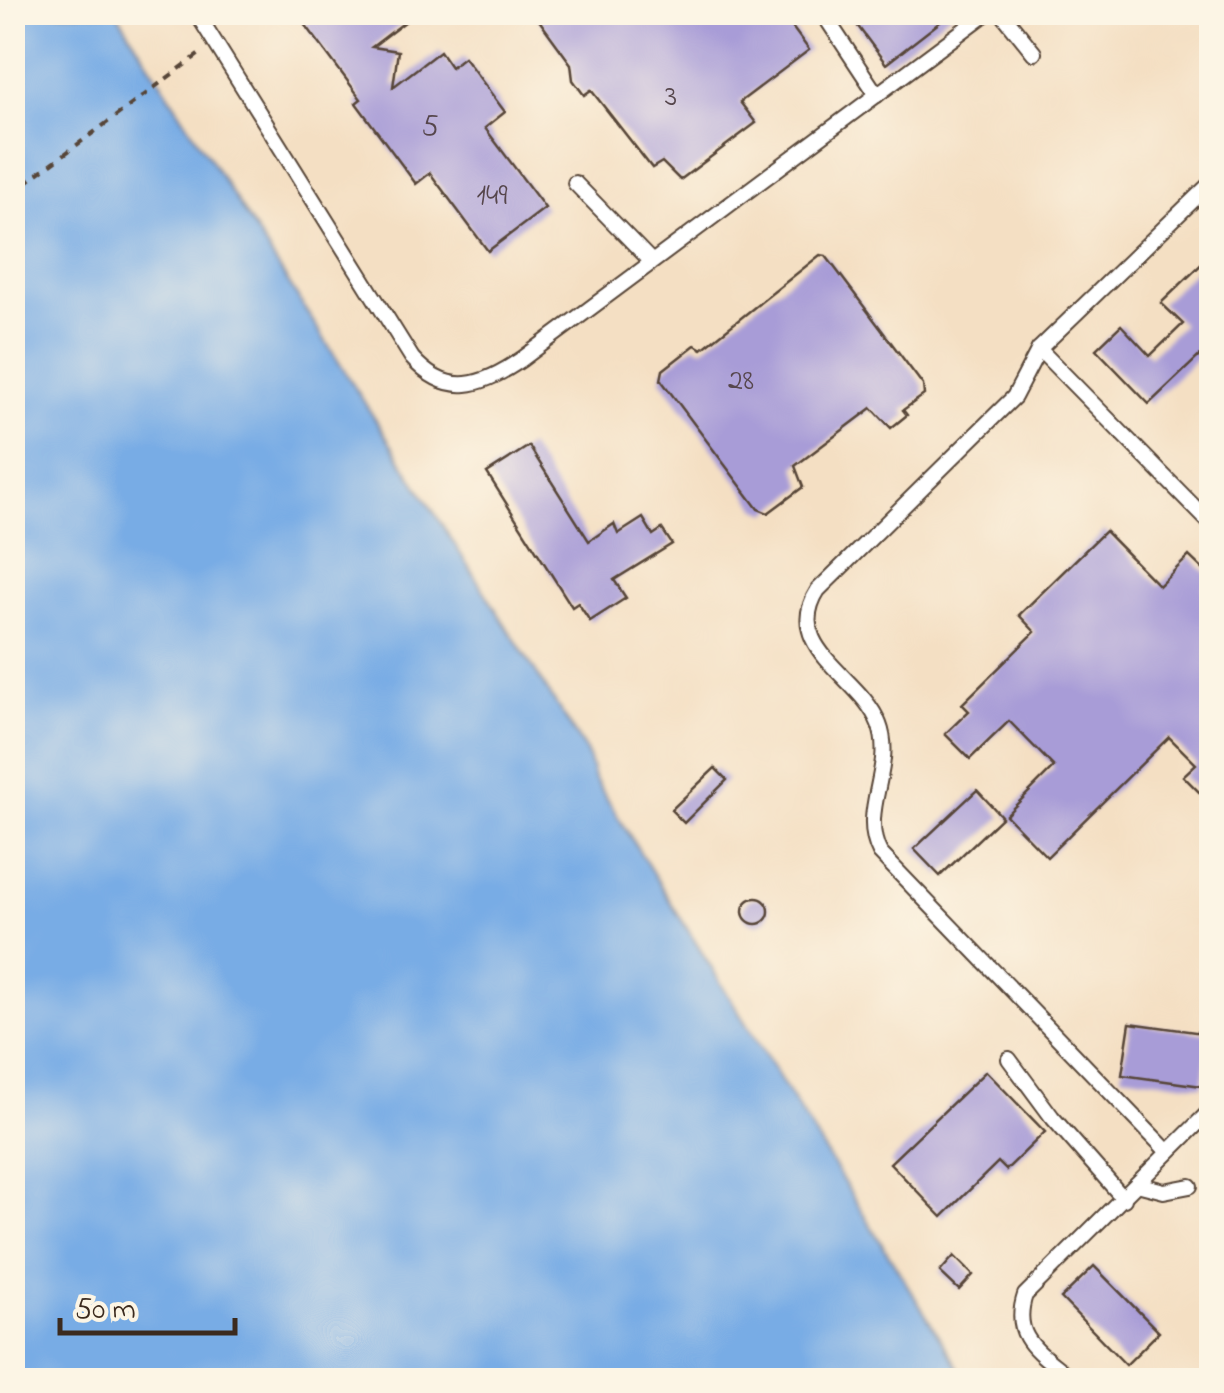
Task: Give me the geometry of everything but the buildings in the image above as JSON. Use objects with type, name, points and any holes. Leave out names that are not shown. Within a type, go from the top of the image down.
[{"type":"lane","points":[[196,12],[273,132],[300,184],[424,372],[457,386],[493,379],[594,311],[651,262],[988,12]]},
{"type":"lane","points":[[822,12],[877,95]]},
{"type":"lane","points":[[1001,12],[1034,52]]},
{"type":"lane","points":[[1167,1152],[880,853],[872,826],[882,761],[880,726],[862,698],[811,640],[807,623],[809,604],[818,590],[1014,397],[1038,350],[1212,182]]},
{"type":"lane","points":[[575,184],[651,262]]},
{"type":"lane","points":[[1038,350],[1212,524]]},
{"type":"lane","points":[[1009,1060],[1124,1199]]},
{"type":"lane","points":[[1072,1380],[1035,1348],[1017,1318],[1025,1295],[1212,1109]]},
{"type":"lane","points":[[1137,1184],[1164,1191],[1190,1186]]},
{"type":"path","points":[[12,193],[186,62]]},
{"type":"water","points":[[12,13],[117,13],[587,753],[594,778],[966,1380],[13,1380]]}]
